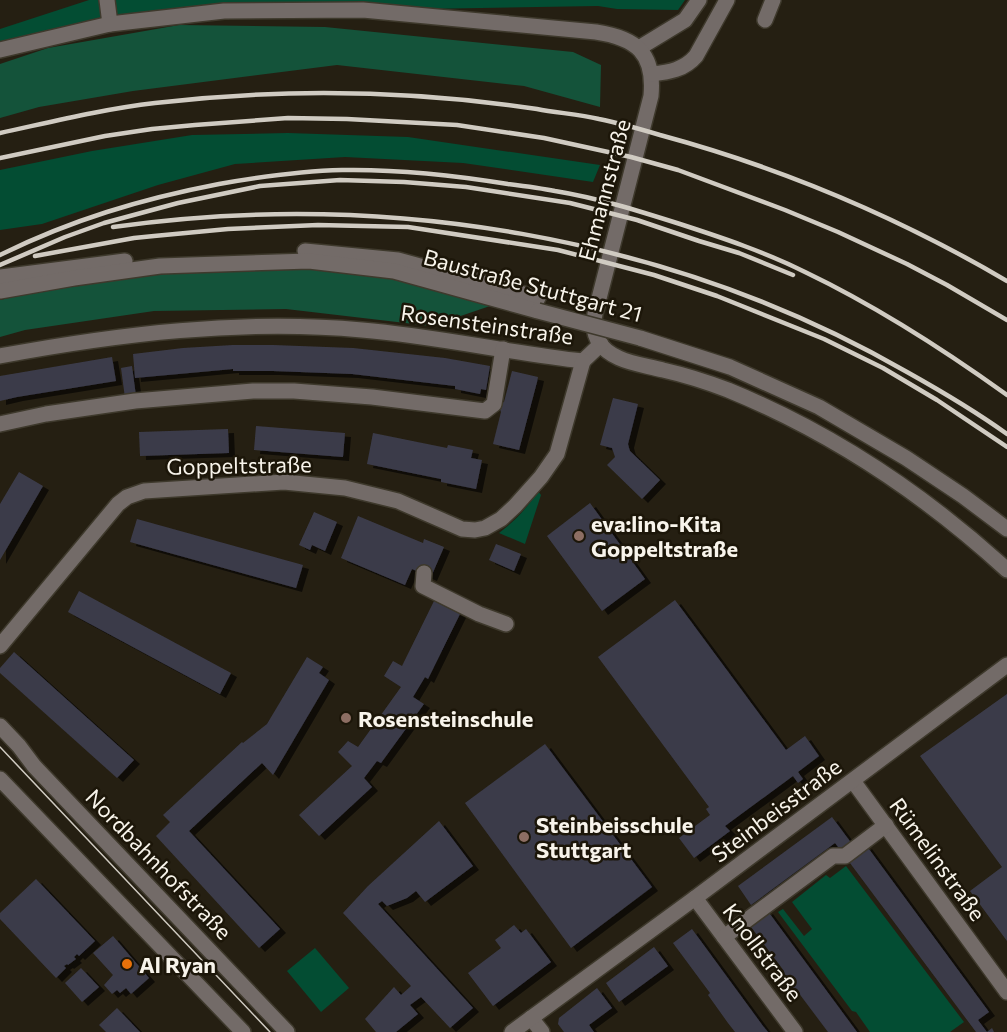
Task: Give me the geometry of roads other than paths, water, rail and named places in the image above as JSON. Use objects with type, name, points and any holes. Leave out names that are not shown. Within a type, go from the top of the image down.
[{"type":"street","points":[[107,0],[111,24]]},
{"type":"street","points":[[639,48],[685,20],[699,0]]},
{"type":"street","points":[[0,50],[111,24],[224,10],[363,10],[620,36],[639,48],[652,74],[675,71],[691,62],[727,0]]},
{"type":"street","points":[[765,20],[773,0]]},
{"type":"street","name":"Ehmannstraße","points":[[601,344],[593,328],[595,314],[648,110],[652,74]]},
{"type":"street","name":"Baustraße Stuttgart 21","points":[[0,277],[161,256],[230,253],[312,251],[398,260],[730,367],[819,407],[963,496],[1007,529]]},
{"type":"street","name":"Baustraße Stuttgart 21","points":[[0,291],[160,266],[309,261],[394,270],[538,304]]},
{"type":"street","name":"Rosensteinstraße","points":[[0,356],[165,332],[287,326],[361,330],[435,338],[583,361],[601,344],[624,360],[690,377],[727,390],[832,440],[909,489],[954,523],[1007,570]]},
{"type":"street","points":[[0,424],[46,414],[135,401],[253,391],[294,391],[372,397],[485,411],[494,404],[503,349]]},
{"type":"street","name":"Goppeltstraße","points":[[0,646],[118,504],[144,490],[284,482],[352,488],[398,501],[462,529],[485,528],[501,519],[515,506],[541,477],[557,454],[583,361]]},
{"type":"street","points":[[424,573],[423,586],[479,614],[507,624]]},
{"type":"street","name":"Steinbeisstraße","points":[[512,1032],[1007,665]]},
{"type":"street","name":"Nordbahnhofstraße","points":[[0,726],[34,766],[287,1032]]},
{"type":"street","points":[[0,779],[243,1032]]},
{"type":"street","name":"Rümelinstraße","points":[[853,781],[1007,992]]},
{"type":"street","points":[[724,937],[833,856],[845,856],[886,825]]},
{"type":"street","name":"Knollstraße","points":[[695,898],[795,1032]]},
{"type":"street","points":[[531,1018],[542,1032]]},
{"type":"tram line","points":[[0,747],[270,1032]]},
{"type":"railway","points":[[0,133],[136,106],[250,95],[298,93],[394,95],[537,109],[591,117],[630,126],[705,148],[795,179],[881,215],[1007,281]]},
{"type":"railway","points":[[0,158],[105,136],[152,129],[288,118],[457,125],[544,138],[678,170],[785,210],[907,264],[1007,320]]},
{"type":"railway","points":[[0,255],[53,231],[107,212],[162,196],[234,181],[342,170],[425,173],[467,178],[544,189],[603,201],[680,224],[759,252],[831,285],[883,314],[934,345],[1007,395]]},
{"type":"railway","points":[[0,265],[104,223],[178,203],[260,186],[340,180],[466,187],[570,203],[637,220],[739,253],[793,275]]},
{"type":"railway","points":[[113,227],[215,217],[318,214],[420,220],[522,234],[622,256],[720,286],[816,325],[920,379],[1007,434]]},
{"type":"railway","points":[[35,256],[134,238],[228,229],[318,225],[408,227],[558,250],[654,275],[717,296],[824,339],[883,368],[937,400],[1007,447]]},
{"type":"place","name":"eva:lino-Kita Goppeltstraße","points":[[579,536]]},
{"type":"place","name":"Rosensteinschule","points":[[346,718]]},
{"type":"place","name":"Steinbeisschule Stuttgart","points":[[524,837]]},
{"type":"place","name":"Al Ryan","points":[[127,964]]}]
